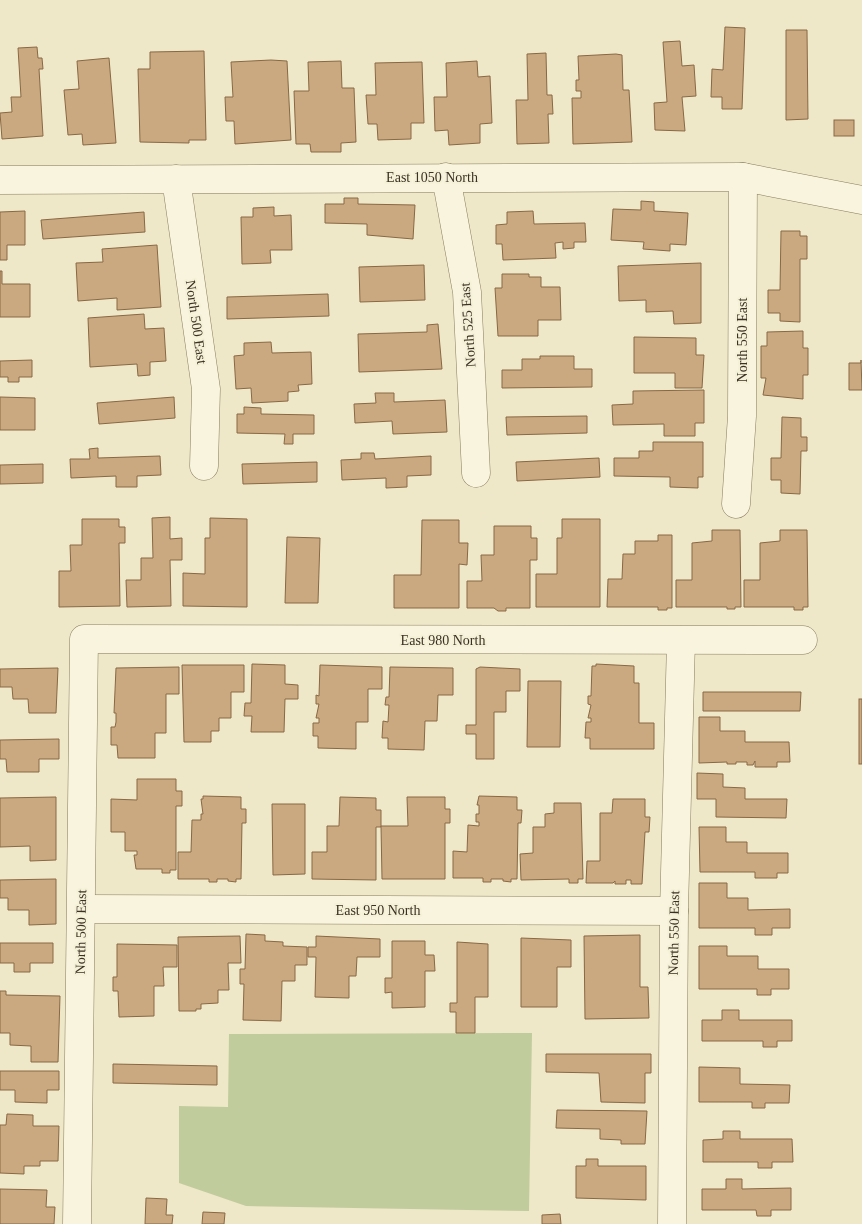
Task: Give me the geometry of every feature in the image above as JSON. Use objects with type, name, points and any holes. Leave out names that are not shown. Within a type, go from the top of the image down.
[{"type":"street","name":"North 525 East","points":[[446,177],[467,292],[476,473]]},
{"type":"street","name":"East 1050 North","points":[[0,180],[743,177],[862,200]]},
{"type":"street","name":"North 550 East","points":[[736,504],[742,416],[743,177]]},
{"type":"street","name":"North 500 East","points":[[176,179],[206,389],[204,466]]},
{"type":"street","name":"North 500 East","points":[[77,1224],[84,639]]},
{"type":"street","name":"East 980 North","points":[[84,639],[803,640]]},
{"type":"street","name":"North 550 East","points":[[672,1224],[674,911],[681,641]]},
{"type":"street","name":"East 950 North","points":[[82,909],[674,911]]},
{"type":"green space","points":[[532,1033],[529,1211],[246,1206],[179,1183],[179,1106],[228,1107],[229,1034]]},
{"type":"building","points":[[725,27],[745,28],[742,109],[722,109],[722,97],[711,97],[712,69],[723,70]]},
{"type":"building","points":[[786,30],[807,30],[808,119],[786,120]]},
{"type":"building","points":[[680,41],[682,66],[694,65],[696,96],[682,97],[685,131],[655,130],[654,103],[667,102],[663,42]]},
{"type":"building","points":[[37,47],[38,58],[42,58],[43,69],[39,69],[43,136],[2,139],[0,113],[12,112],[11,97],[21,97],[18,48]]},
{"type":"building","points":[[204,51],[206,140],[189,140],[189,143],[140,142],[138,69],[150,69],[150,52]]},
{"type":"building","points":[[546,53],[547,95],[552,95],[553,114],[548,114],[549,143],[517,144],[516,100],[528,100],[527,54]]},
{"type":"building","points":[[622,55],[623,90],[629,90],[632,142],[573,144],[572,98],[581,98],[581,91],[576,91],[576,80],[579,80],[578,56]]},
{"type":"building","points":[[109,58],[116,143],[83,145],[82,134],[68,135],[64,90],[79,89],[77,61]]},
{"type":"building","points":[[287,61],[291,140],[235,144],[234,121],[226,121],[225,97],[233,97],[231,62]]},
{"type":"building","points":[[341,61],[342,88],[354,88],[356,142],[341,143],[341,152],[311,152],[310,144],[296,144],[294,91],[309,91],[308,62]]},
{"type":"building","points":[[477,61],[478,77],[490,76],[492,123],[480,124],[480,143],[449,145],[448,130],[435,131],[434,97],[447,97],[446,63]]},
{"type":"building","points":[[422,62],[424,123],[411,123],[411,139],[378,140],[377,124],[368,124],[366,95],[376,95],[375,63]]},
{"type":"building","points":[[834,120],[854,120],[854,136],[834,136]]},
{"type":"building","points":[[344,198],[358,198],[358,204],[415,205],[413,239],[367,235],[367,224],[325,223],[325,204],[344,204]]},
{"type":"building","points":[[641,201],[654,202],[654,211],[688,213],[686,245],[670,244],[670,251],[643,249],[644,242],[611,240],[613,209],[641,210]]},
{"type":"building","points":[[274,207],[274,216],[291,215],[292,250],[270,250],[271,263],[242,264],[241,217],[253,217],[253,208]]},
{"type":"building","points":[[25,211],[25,245],[7,245],[7,260],[0,260],[0,212]]},
{"type":"building","points":[[533,211],[534,224],[585,223],[586,242],[574,242],[574,248],[563,249],[563,242],[555,243],[556,258],[503,260],[502,244],[496,244],[496,225],[507,224],[507,212]]},
{"type":"building","points":[[144,212],[145,232],[43,239],[41,220]]},
{"type":"building","points":[[781,231],[800,231],[800,236],[807,236],[807,259],[800,259],[800,322],[780,321],[780,313],[768,313],[768,290],[780,290]]},
{"type":"building","points":[[157,245],[161,307],[117,310],[117,298],[78,301],[76,263],[103,262],[102,249]]},
{"type":"building","points":[[701,263],[701,323],[674,324],[673,311],[646,312],[646,300],[619,301],[618,266]]},
{"type":"building","points":[[424,265],[425,300],[360,302],[359,267]]},
{"type":"building","points":[[0,271],[2,271],[2,284],[30,284],[30,317],[0,317]]},
{"type":"building","points":[[502,274],[529,274],[529,277],[541,277],[541,287],[560,287],[561,320],[538,320],[538,336],[498,336],[495,288],[502,288]]},
{"type":"building","points":[[328,294],[329,316],[227,319],[227,297]]},
{"type":"building","points":[[144,314],[145,329],[164,328],[166,361],[150,362],[150,375],[138,376],[137,364],[90,367],[88,318]]},
{"type":"building","points":[[438,324],[442,369],[359,372],[358,334],[427,332],[427,325]]},
{"type":"building","points":[[803,331],[803,348],[808,348],[808,375],[803,375],[803,399],[763,395],[766,378],[761,378],[761,346],[767,346],[767,332]]},
{"type":"building","points":[[634,337],[696,338],[696,355],[704,355],[702,388],[675,388],[675,373],[634,373]]},
{"type":"building","points":[[271,342],[272,353],[311,352],[312,384],[298,385],[299,391],[288,392],[288,401],[252,403],[251,388],[236,389],[234,356],[244,355],[244,343]]},
{"type":"building","points":[[540,356],[574,356],[574,369],[592,369],[592,387],[502,388],[502,370],[522,370],[522,359],[540,359]]},
{"type":"building","points":[[32,360],[32,377],[19,377],[19,382],[8,382],[8,377],[0,377],[0,361]]},
{"type":"building","points":[[861,360],[862,390],[849,390],[849,363],[861,363]]},
{"type":"building","points":[[704,390],[704,423],[695,423],[695,436],[664,436],[664,424],[613,425],[612,405],[633,404],[633,391]]},
{"type":"building","points":[[375,393],[394,393],[394,402],[445,400],[447,432],[393,434],[392,421],[355,423],[354,404],[376,403]]},
{"type":"building","points":[[0,397],[35,398],[35,430],[0,430]]},
{"type":"building","points":[[174,397],[175,418],[99,424],[97,403]]},
{"type":"building","points":[[244,407],[261,408],[261,414],[314,415],[314,434],[293,434],[293,444],[284,444],[285,434],[237,433],[237,414],[244,414]]},
{"type":"building","points":[[587,416],[587,433],[507,435],[506,417]]},
{"type":"building","points":[[782,417],[801,418],[801,437],[807,437],[807,451],[801,451],[800,494],[781,493],[781,480],[771,480],[771,458],[781,458]]},
{"type":"building","points":[[653,442],[703,442],[703,477],[698,477],[698,488],[670,487],[670,477],[614,476],[614,458],[639,458],[639,451],[653,451]]},
{"type":"building","points":[[98,448],[98,458],[160,456],[161,475],[137,476],[137,487],[116,487],[116,476],[71,478],[70,459],[90,459],[89,449]]},
{"type":"building","points":[[361,453],[374,453],[375,459],[431,456],[431,475],[407,476],[407,487],[386,488],[386,478],[342,480],[341,460],[361,459]]},
{"type":"building","points":[[599,458],[600,477],[517,481],[516,462]]},
{"type":"building","points":[[317,462],[317,482],[243,484],[242,464]]},
{"type":"building","points":[[43,464],[43,483],[0,484],[0,465]]},
{"type":"building","points":[[170,517],[170,539],[182,538],[182,560],[170,560],[171,606],[127,607],[126,580],[141,580],[141,558],[153,558],[152,518]]},
{"type":"building","points":[[210,518],[247,519],[247,607],[183,606],[183,573],[205,574],[205,538],[210,538]]},
{"type":"building","points":[[82,519],[119,519],[119,527],[125,527],[125,543],[119,543],[120,606],[59,607],[59,571],[71,571],[70,545],[82,545]]},
{"type":"building","points":[[562,519],[600,519],[600,607],[536,607],[536,574],[557,574],[557,538],[562,538]]},
{"type":"building","points":[[422,520],[459,520],[459,543],[468,543],[467,565],[459,564],[459,608],[394,608],[394,575],[421,575]]},
{"type":"building","points":[[494,526],[531,526],[531,538],[537,538],[537,560],[530,560],[530,608],[506,608],[506,611],[498,611],[494,608],[467,608],[467,581],[482,581],[481,555],[494,555]]},
{"type":"building","points":[[712,530],[740,530],[741,607],[727,609],[727,607],[676,607],[676,580],[692,580],[692,543],[712,541]]},
{"type":"building","points":[[780,530],[807,530],[808,607],[803,607],[803,610],[794,610],[794,607],[744,607],[744,580],[760,580],[760,543],[780,541]]},
{"type":"building","points":[[658,535],[672,535],[672,608],[658,610],[658,607],[607,607],[608,579],[622,579],[623,554],[635,554],[635,541],[658,541]]},
{"type":"building","points":[[287,537],[320,538],[318,603],[285,603]]},
{"type":"building","points":[[252,664],[285,665],[285,684],[298,685],[298,699],[285,699],[284,732],[251,732],[252,716],[244,716],[245,703],[251,703]]},
{"type":"building","points":[[596,664],[634,666],[634,683],[639,683],[639,723],[654,723],[654,749],[590,749],[590,738],[585,738],[586,722],[591,722],[591,718],[588,718],[591,705],[588,704],[588,696],[591,696],[592,666],[596,666]]},
{"type":"building","points":[[182,665],[244,665],[244,692],[231,692],[231,718],[219,718],[219,731],[211,731],[211,742],[184,742]]},
{"type":"building","points":[[320,665],[382,667],[382,689],[368,689],[368,722],[356,722],[356,749],[318,748],[318,736],[313,736],[313,723],[319,723],[319,718],[316,718],[319,704],[316,704],[316,695],[319,696]]},
{"type":"building","points":[[179,667],[179,694],[166,694],[166,733],[155,733],[155,758],[118,758],[117,745],[111,745],[111,727],[115,727],[116,722],[116,713],[114,713],[116,668]]},
{"type":"building","points":[[390,667],[453,668],[453,695],[438,695],[437,721],[425,721],[424,750],[388,749],[388,738],[382,738],[383,721],[388,722],[389,705],[385,705],[386,697],[389,697]]},
{"type":"building","points":[[480,667],[520,669],[520,691],[506,691],[506,712],[494,712],[494,759],[476,759],[476,734],[466,734],[466,725],[476,725],[476,669]]},
{"type":"building","points":[[58,668],[56,713],[29,713],[28,699],[13,699],[12,687],[0,687],[0,669]]},
{"type":"building","points":[[528,681],[561,681],[560,747],[527,747]]},
{"type":"building","points":[[703,692],[801,692],[800,711],[703,711]]},
{"type":"building","points":[[859,699],[862,699],[862,764],[859,764]]},
{"type":"building","points":[[699,717],[720,717],[720,731],[745,731],[745,742],[789,742],[790,762],[777,762],[777,767],[755,767],[755,761],[753,765],[747,765],[747,762],[736,762],[736,764],[727,764],[727,762],[699,763]]},
{"type":"building","points":[[59,739],[59,759],[39,759],[39,772],[7,772],[6,759],[0,759],[0,740]]},
{"type":"building","points":[[697,773],[723,774],[723,787],[745,788],[745,799],[787,799],[786,818],[716,817],[716,799],[697,799]]},
{"type":"building","points":[[137,779],[176,779],[176,791],[182,791],[182,806],[176,806],[176,870],[170,870],[170,873],[162,873],[162,869],[136,869],[134,855],[137,855],[137,851],[125,851],[125,832],[111,832],[111,799],[137,800]]},
{"type":"building","points":[[203,796],[241,797],[241,809],[246,809],[246,823],[242,823],[241,879],[236,879],[236,882],[228,881],[228,879],[217,879],[217,882],[209,882],[209,879],[178,879],[178,852],[191,852],[192,820],[201,820],[201,814],[203,814],[201,799],[203,799]]},
{"type":"building","points":[[479,796],[517,797],[517,810],[522,810],[521,823],[518,823],[517,879],[511,879],[511,882],[503,881],[503,879],[491,879],[491,882],[483,882],[483,878],[453,878],[453,851],[467,852],[468,825],[479,826],[479,822],[476,822],[476,814],[479,814],[479,805],[477,805]]},
{"type":"building","points":[[56,797],[56,860],[30,861],[30,846],[0,847],[0,798]]},
{"type":"building","points":[[340,797],[376,798],[376,810],[381,810],[381,827],[376,827],[376,880],[312,879],[312,852],[327,852],[327,826],[339,826]]},
{"type":"building","points":[[407,797],[445,797],[445,809],[450,809],[450,823],[445,823],[445,879],[382,879],[381,826],[408,826]]},
{"type":"building","points":[[613,799],[645,799],[645,817],[650,817],[649,832],[645,832],[642,884],[631,884],[631,880],[626,880],[626,884],[615,884],[615,881],[613,883],[586,883],[587,861],[600,861],[600,813],[612,813]]},
{"type":"building","points":[[554,803],[581,803],[583,879],[578,879],[578,883],[569,883],[569,879],[521,880],[520,854],[533,853],[533,827],[545,827],[545,814],[554,813]]},
{"type":"building","points":[[272,804],[305,804],[305,874],[273,875]]},
{"type":"building","points":[[699,827],[726,827],[726,842],[747,842],[747,853],[788,853],[788,873],[777,873],[777,878],[755,878],[755,872],[700,872]]},
{"type":"building","points":[[56,879],[56,924],[29,925],[29,910],[8,910],[8,898],[0,898],[0,880]]},
{"type":"building","points":[[699,883],[727,883],[727,898],[748,898],[748,910],[790,909],[790,928],[772,928],[772,935],[755,935],[755,928],[699,928]]},
{"type":"building","points":[[246,934],[265,935],[265,941],[283,942],[283,946],[307,947],[307,965],[295,965],[295,981],[282,981],[281,1021],[243,1020],[244,984],[240,984],[240,969],[245,969]]},
{"type":"building","points":[[640,935],[640,987],[648,987],[649,1018],[585,1019],[584,936]]},
{"type":"building","points":[[240,936],[241,963],[228,963],[229,990],[218,990],[218,1003],[201,1004],[201,1009],[196,1009],[196,1011],[179,1011],[178,937]]},
{"type":"building","points":[[316,936],[380,939],[380,957],[357,957],[356,976],[349,976],[349,998],[315,997],[316,957],[308,957],[308,947],[316,947]]},
{"type":"building","points":[[521,938],[571,940],[571,967],[557,967],[557,1007],[521,1007]]},
{"type":"building","points":[[392,941],[425,941],[425,955],[434,955],[435,971],[425,971],[425,1007],[392,1008],[392,992],[385,993],[385,978],[392,978]]},
{"type":"building","points":[[457,942],[488,944],[488,997],[475,997],[475,1033],[456,1033],[456,1012],[450,1012],[450,1003],[457,1003]]},
{"type":"building","points":[[0,943],[53,943],[53,963],[30,963],[30,972],[14,972],[14,963],[0,963]]},
{"type":"building","points":[[117,944],[177,945],[177,967],[163,967],[164,986],[154,986],[154,1016],[119,1017],[118,991],[113,991],[113,977],[117,977]]},
{"type":"building","points":[[699,946],[727,946],[727,956],[758,956],[758,969],[789,969],[789,989],[771,989],[771,995],[757,995],[757,989],[699,989]]},
{"type":"building","points":[[0,991],[6,991],[6,995],[60,996],[58,1062],[31,1062],[31,1046],[10,1045],[10,1033],[0,1033]]},
{"type":"building","points":[[722,1010],[739,1010],[739,1020],[792,1020],[792,1041],[777,1041],[777,1047],[763,1047],[763,1041],[702,1041],[702,1020],[722,1020]]},
{"type":"building","points":[[546,1054],[651,1054],[651,1073],[645,1073],[645,1103],[601,1102],[599,1073],[546,1072]]},
{"type":"building","points":[[113,1064],[217,1066],[217,1085],[113,1083]]},
{"type":"building","points":[[699,1067],[740,1068],[740,1084],[790,1085],[789,1103],[765,1103],[765,1108],[752,1108],[752,1102],[699,1102]]},
{"type":"building","points":[[0,1071],[59,1071],[59,1090],[47,1090],[47,1103],[15,1102],[15,1090],[0,1090]]},
{"type":"building","points":[[557,1110],[647,1111],[645,1144],[621,1144],[621,1140],[600,1139],[600,1129],[556,1128]]},
{"type":"building","points":[[7,1114],[33,1115],[33,1126],[59,1126],[58,1161],[40,1161],[40,1166],[24,1166],[24,1174],[0,1173],[0,1125],[6,1125]]},
{"type":"building","points":[[723,1131],[740,1131],[740,1139],[792,1139],[793,1162],[772,1162],[772,1168],[758,1168],[758,1162],[703,1162],[703,1140],[723,1139]]},
{"type":"building","points":[[586,1159],[598,1159],[598,1166],[646,1166],[646,1200],[576,1198],[576,1166],[586,1166]]},
{"type":"building","points":[[726,1179],[742,1179],[742,1189],[791,1188],[791,1210],[771,1210],[771,1216],[757,1216],[756,1210],[702,1210],[702,1189],[726,1189]]},
{"type":"building","points":[[0,1189],[47,1190],[46,1207],[55,1207],[54,1224],[0,1224]]},
{"type":"building","points":[[146,1198],[167,1199],[166,1215],[173,1215],[172,1224],[145,1224]]},
{"type":"building","points":[[203,1212],[225,1213],[224,1224],[202,1224]]},
{"type":"building","points":[[560,1214],[561,1224],[542,1224],[542,1215]]}]
